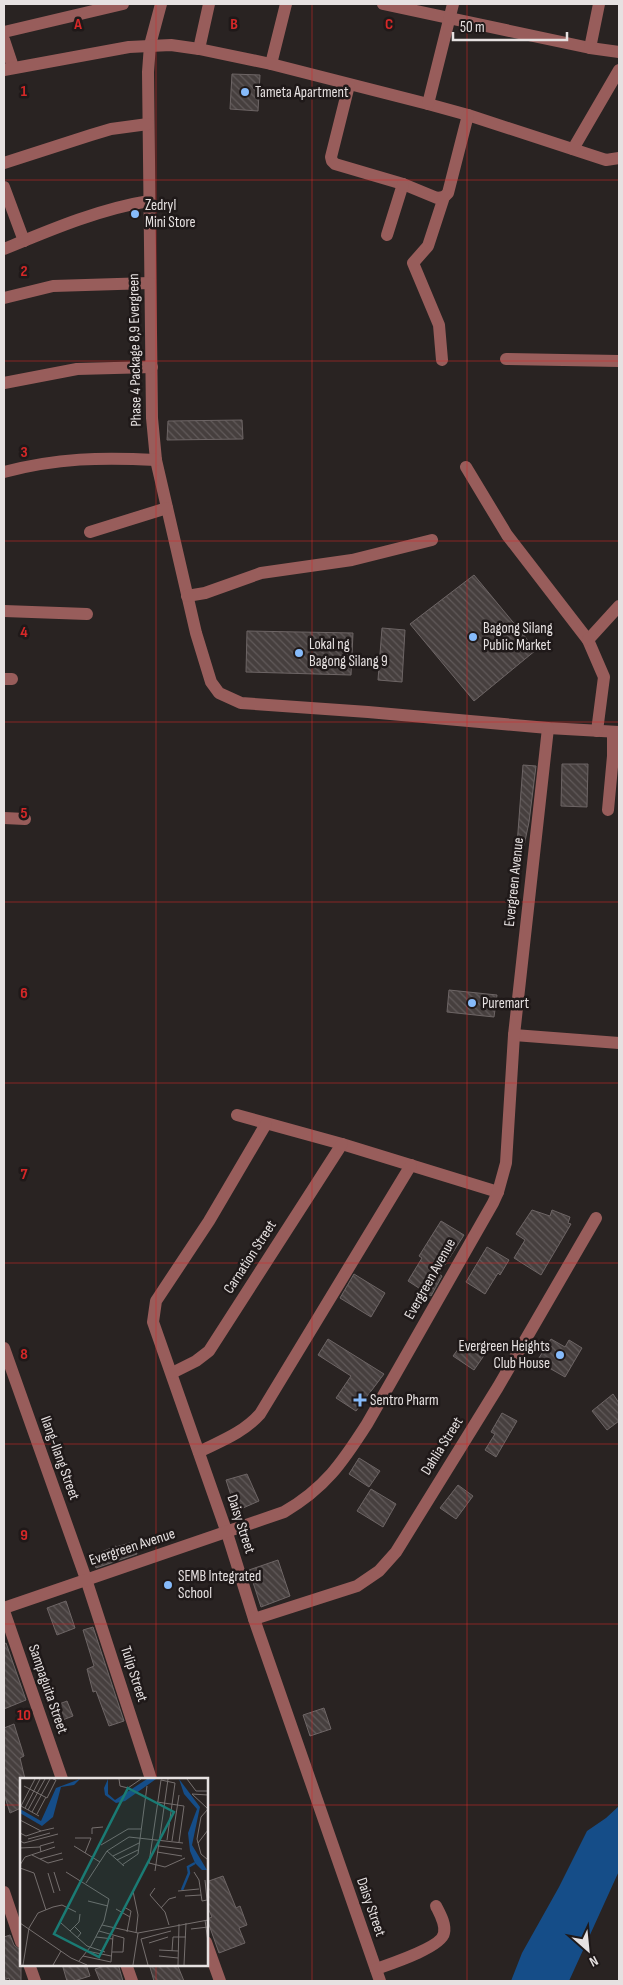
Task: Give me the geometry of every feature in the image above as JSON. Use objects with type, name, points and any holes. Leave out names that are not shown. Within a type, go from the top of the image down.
[{"type":"street","points":[[4,32],[123,4]]},
{"type":"street","name":"Phase 4 Package 8,9 Evergreen","points":[[161,4],[150,45],[148,72],[152,418],[156,460],[187,596],[211,682],[219,693],[241,703],[548,728]]},
{"type":"street","points":[[199,49],[209,4]]},
{"type":"street","points":[[271,64],[286,4]]},
{"type":"street","points":[[383,4],[590,48],[619,52]]},
{"type":"street","points":[[428,104],[453,4]]},
{"type":"street","points":[[590,48],[599,4]]},
{"type":"street","points":[[4,40],[8,69],[129,47],[171,45],[199,49],[271,64],[428,104],[468,115],[606,160],[619,158]]},
{"type":"street","points":[[573,149],[619,70]]},
{"type":"street","points":[[349,84],[331,156],[332,161],[335,164],[403,184],[437,198],[444,198]]},
{"type":"street","points":[[442,360],[439,325],[413,263],[428,246],[444,198],[448,193],[468,115]]},
{"type":"street","points":[[4,163],[111,129],[148,124]]},
{"type":"street","points":[[386,236],[403,184]]},
{"type":"street","points":[[4,187],[24,241]]},
{"type":"street","points":[[4,249],[82,219],[135,203],[149,201]]},
{"type":"street","points":[[4,298],[53,286],[150,283]]},
{"type":"street","points":[[506,359],[619,361]]},
{"type":"street","points":[[4,383],[77,369],[152,367]]},
{"type":"street","points":[[4,472],[30,465],[66,460],[107,457],[156,460]]},
{"type":"street","points":[[466,467],[507,535],[588,640],[604,677],[597,731]]},
{"type":"street","points":[[90,532],[167,508]]},
{"type":"street","points":[[187,596],[205,593],[261,573],[352,560],[432,540]]},
{"type":"street","points":[[588,640],[619,606]]},
{"type":"street","points":[[4,611],[88,614]]},
{"type":"street","points":[[548,728],[616,732],[608,810]]},
{"type":"street","name":"Evergreen Avenue","points":[[4,1609],[86,1579],[227,1533],[284,1512],[304,1500],[322,1485],[344,1459],[367,1424],[498,1192],[506,1163],[514,1035],[548,728]]},
{"type":"street","points":[[4,818],[25,819]]},
{"type":"street","points":[[514,1035],[619,1043]]},
{"type":"street","points":[[237,1116],[342,1144],[498,1192]]},
{"type":"street","name":"Daisy Street","points":[[266,1124],[209,1221],[156,1301],[153,1322],[378,1975]]},
{"type":"street","name":"Carnation Street","points":[[172,1373],[196,1361],[208,1351],[342,1144]]},
{"type":"street","points":[[199,1452],[236,1434],[250,1425],[260,1414],[411,1165]]},
{"type":"street","name":"Dahlia Street","points":[[254,1619],[357,1586],[385,1565],[396,1552],[498,1387],[596,1218]]},
{"type":"street","name":"Ilang-Ilang Street","points":[[4,1348],[86,1579]]},
{"type":"street","name":"Tulip Street","points":[[86,1579],[151,1778]]},
{"type":"street","name":"Sampaguita Street","points":[[4,1609],[62,1778]]},
{"type":"street","points":[[4,1892],[20,1939]]},
{"type":"street","points":[[378,1975],[440,1940],[444,1934],[444,1926],[436,1906]]},
{"type":"street","points":[[208,1948],[220,1981]]},
{"type":"street","points":[[29,1965],[35,1981]]},
{"type":"street","points":[[126,1965],[132,1981]]},
{"type":"water","points":[[619,1806],[619,1871],[569,1981],[511,1981],[522,1953],[559,1887],[587,1831]]},
{"type":"building","name":"Tameta Apartment","points":[[232,74],[260,75],[258,111],[230,109]]},
{"type":"building","points":[[242,420],[243,439],[167,440],[168,421]]},
{"type":"building","name":"Bagong Silang Public Market","points":[[474,575],[536,650],[474,701],[410,624]]},
{"type":"building","points":[[382,628],[405,630],[402,682],[378,680]]},
{"type":"building","name":"Lokal ng Bagong Silang 9","points":[[247,631],[353,633],[351,675],[246,672]]},
{"type":"building","points":[[562,764],[588,764],[587,807],[561,806]]},
{"type":"building","points":[[523,765],[536,766],[524,846],[517,845]]},
{"type":"building","name":"Puremart","points":[[449,990],[497,995],[494,1017],[447,1012]]},
{"type":"building","points":[[532,1210],[550,1216],[552,1210],[570,1217],[568,1223],[571,1224],[541,1275],[514,1258],[525,1240],[516,1234]]},
{"type":"building","points":[[441,1221],[464,1235],[439,1274],[442,1276],[431,1296],[408,1281],[422,1258],[419,1256]]},
{"type":"building","points":[[487,1247],[509,1260],[485,1294],[466,1282]]},
{"type":"building","points":[[354,1274],[385,1293],[371,1317],[340,1298]]},
{"type":"building","points":[[328,1339],[384,1374],[356,1411],[336,1398],[351,1376],[318,1355]]},
{"type":"building","name":"Evergreen Heights Club House","points":[[551,1339],[565,1347],[569,1340],[582,1348],[565,1377],[537,1361]]},
{"type":"building","points":[[465,1340],[485,1354],[474,1370],[453,1356]]},
{"type":"building","points":[[613,1394],[619,1403],[619,1421],[607,1430],[592,1411]]},
{"type":"building","points":[[502,1413],[517,1421],[496,1457],[485,1450],[495,1434],[491,1432]]},
{"type":"building","points":[[359,1458],[380,1471],[369,1487],[349,1474]]},
{"type":"building","points":[[247,1474],[259,1501],[236,1511],[226,1480]]},
{"type":"building","points":[[458,1485],[473,1496],[456,1519],[440,1508]]},
{"type":"building","points":[[371,1489],[396,1504],[383,1527],[357,1511]]},
{"type":"building","points":[[133,1542],[137,1554],[96,1568],[92,1556],[116,1546]]},
{"type":"building","points":[[278,1560],[290,1596],[261,1607],[249,1570]]},
{"type":"building","points":[[66,1601],[75,1628],[57,1635],[47,1608]]},
{"type":"building","points":[[93,1627],[124,1721],[109,1726],[96,1691],[93,1692],[87,1669],[94,1666],[83,1630]]},
{"type":"building","points":[[6,1643],[26,1700],[4,1709],[4,1644]]},
{"type":"building","points":[[67,1701],[73,1716],[60,1721],[54,1706]]},
{"type":"building","points":[[324,1708],[331,1729],[310,1736],[303,1715]]},
{"type":"building","points":[[14,1724],[24,1756],[20,1758],[25,1778],[20,1778],[20,1808],[10,1813],[4,1794],[4,1728]]},
{"type":"building","points":[[223,1876],[236,1908],[240,1906],[247,1925],[239,1928],[245,1943],[219,1953],[208,1922],[208,1919],[212,1917],[208,1908],[208,1881]]},
{"type":"building","points":[[10,1935],[14,1945],[20,1950],[21,1981],[10,1981],[9,1978],[4,1980],[4,1937]]},
{"type":"building","points":[[62,1965],[86,1965],[90,1976],[67,1981]]},
{"type":"building","points":[[108,1965],[118,1965],[123,1981],[100,1981],[95,1969]]},
{"type":"building","points":[[149,1965],[177,1965],[184,1981],[154,1981]]},
{"type":"place","name":"Tameta Apartment","points":[[245,92]]},
{"type":"place","name":"Zedryl Mini Store","points":[[135,214]]},
{"type":"place","name":"Bagong Silang Public Market","points":[[473,637]]},
{"type":"place","name":"Lokal ng Bagong Silang 9","points":[[299,653]]},
{"type":"place","name":"Puremart","points":[[472,1003]]},
{"type":"place","name":"Evergreen Heights Club House","points":[[560,1355]]},
{"type":"place","name":"Sentro Pharm","points":[[360,1400]]},
{"type":"place","name":"SEMB Integrated School","points":[[168,1585]]}]
